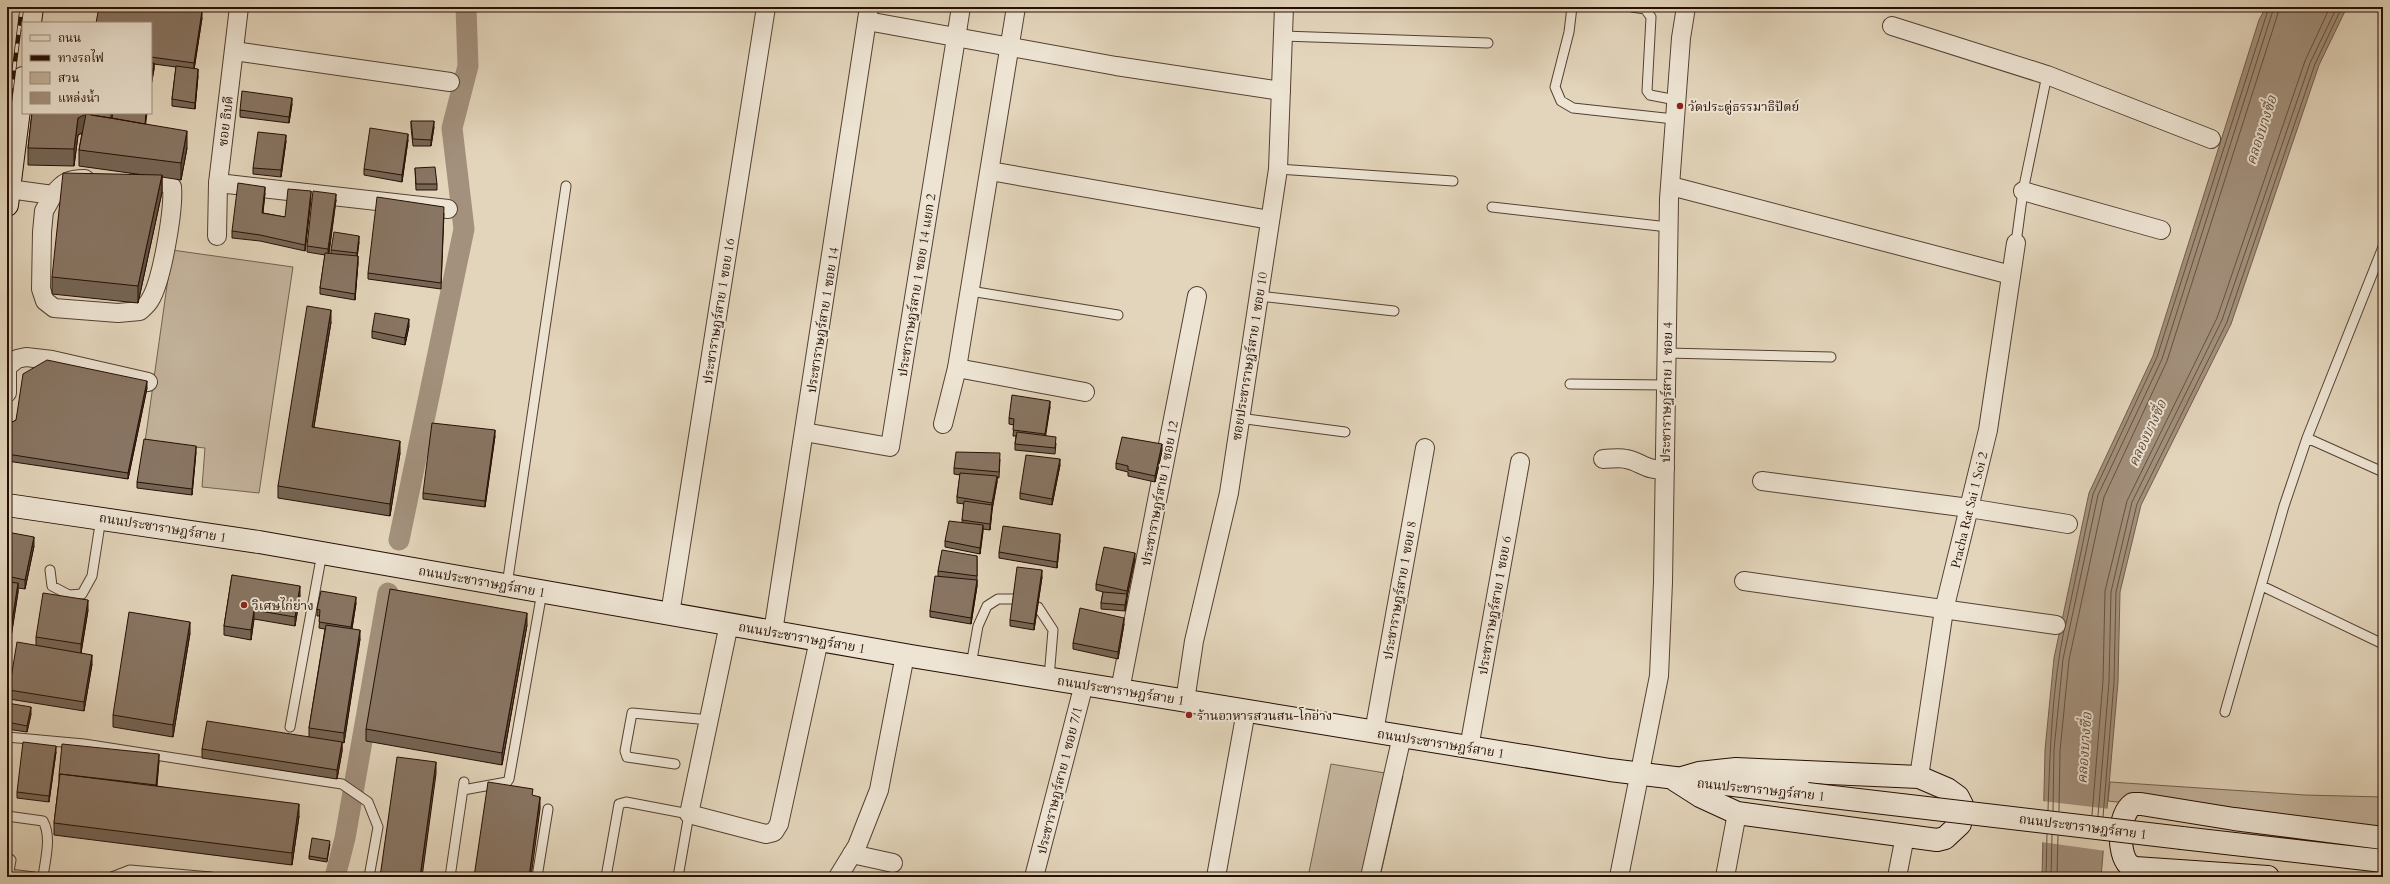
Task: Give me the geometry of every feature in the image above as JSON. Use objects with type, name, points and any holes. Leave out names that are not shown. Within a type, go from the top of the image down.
[{"type":"main road","points":[[30,22],[32,7]]},
{"type":"main road","points":[[8,197],[22,86]]},
{"type":"main road","name":"ถนนประชาราษฎร์สาย 1","points":[[7,505],[101,518],[322,553],[905,655],[1640,775],[2383,861]]},
{"type":"main road","points":[[1736,769],[1919,777],[1947,789],[1958,797],[1962,805],[1960,824],[1945,838],[1937,840],[1737,813],[1700,796],[1675,780],[1699,773],[1736,769]]},
{"type":"main road","points":[[2268,877],[2135,868],[2128,865],[2124,861],[2120,850],[2124,814],[2133,804],[2141,804],[2234,819],[2383,838]]},
{"type":"street","name":"ซอย ธิบดี","points":[[217,236],[218,183],[239,7]]},
{"type":"street","name":"ประชาราษฎร์สาย 1 ซอย 16","points":[[670,614],[766,7]]},
{"type":"street","points":[[956,37],[961,7]]},
{"type":"street","points":[[943,424],[957,368],[1016,7]]},
{"type":"street","name":"ซอยประชาราษฎร์สาย 1 ซอย 10","points":[[1185,701],[1194,641],[1228,493],[1239,418],[1252,348],[1278,169],[1284,7]]},
{"type":"street","name":"ประชาราษฎร์สาย 1 ซอย 4","points":[[1619,877],[1659,676],[1665,468],[1668,227],[1674,119],[1686,7]]},
{"type":"street","points":[[868,14],[956,37],[1116,66],[1281,91]]},
{"type":"street","name":"ประชาราษฎร์สาย 1 ซอย 14","points":[[773,632],[868,14]]},
{"type":"street","points":[[1892,26],[2047,75],[2211,139]]},
{"type":"street","name":"ประชาราษฎร์สาย 1 ซอย 14 แยก 2","points":[[804,432],[890,447],[956,37]]},
{"type":"street","points":[[234,51],[450,82]]},
{"type":"street","points":[[990,171],[1270,220]]},
{"type":"street","points":[[100,180],[70,179],[62,183],[44,211],[41,289],[45,300],[54,308],[118,313],[140,312],[151,300],[159,275],[173,201],[172,187],[160,180],[123,180]]},
{"type":"street","points":[[218,183],[448,209]]},
{"type":"street","points":[[1671,186],[2011,276]]},
{"type":"street","points":[[2023,191],[2160,230]]},
{"type":"street","points":[[8,197],[53,195]]},
{"type":"street","name":"Pracha Rat Sai 1 Soi 2","points":[[1919,777],[1944,610],[1988,430],[2016,243]]},
{"type":"street","name":"ประชาราษฎร์สาย 1 ซอย 12","points":[[1120,690],[1197,296]]},
{"type":"street","points":[[7,393],[7,367],[17,359],[26,357],[52,360],[148,382]]},
{"type":"street","points":[[957,368],[1085,392]]},
{"type":"street","name":"ประชาราษฎร์สาย 1 ซอย 8","points":[[1374,732],[1425,448]]},
{"type":"street","points":[[1603,459],[1626,458],[1649,468],[1659,470],[1665,468]]},
{"type":"street","name":"ประชาราษฎร์สาย 1 ซอย 6","points":[[1469,748],[1520,462]]},
{"type":"street","points":[[1762,481],[1969,508],[2068,524]]},
{"type":"street","points":[[1744,581],[2056,625]]},
{"type":"street","points":[[729,624],[689,814],[766,834],[774,832],[779,824],[819,640]]},
{"type":"street","points":[[838,877],[852,854],[879,790],[905,655]]},
{"type":"street","name":"ประชาราษฎร์สาย 1 ซอย 7/1","points":[[1034,877],[1084,684]]},
{"type":"street","points":[[1216,877],[1246,711]]},
{"type":"street","points":[[1370,877],[1402,736]]},
{"type":"street","points":[[1725,877],[1737,813]]},
{"type":"street","points":[[1897,877],[1905,836]]},
{"type":"street","points":[[852,854],[893,864]]},
{"type":"lane","points":[[1572,7],[1569,32],[1555,87],[1561,101],[1573,108],[1674,119]]},
{"type":"lane","points":[[1632,7],[1645,9],[1651,17],[1647,92],[1650,95],[1676,100]]},
{"type":"lane","points":[[1283,36],[1488,43]]},
{"type":"lane","points":[[2016,243],[2023,191],[2047,75]]},
{"type":"lane","points":[[1278,169],[1452,181]]},
{"type":"lane","points":[[507,586],[566,186]]},
{"type":"lane","points":[[1492,207],[1668,227]]},
{"type":"lane","points":[[2225,712],[2284,506],[2307,438],[2383,247]]},
{"type":"lane","points":[[970,291],[1118,315]]},
{"type":"lane","points":[[1259,296],[1394,311]]},
{"type":"lane","points":[[1667,353],[1831,357]]},
{"type":"lane","points":[[1570,384],[1666,385]]},
{"type":"lane","points":[[1239,418],[1345,432]]},
{"type":"lane","points":[[2307,438],[2383,472]]},
{"type":"lane","points":[[50,570],[52,586],[69,594],[82,594],[92,576],[101,518]]},
{"type":"lane","points":[[290,726],[322,553]]},
{"type":"lane","points":[[2262,586],[2383,644]]},
{"type":"lane","points":[[450,877],[464,786],[507,782],[509,779],[542,592]]},
{"type":"lane","points":[[971,665],[978,626],[987,606],[998,599],[1014,599],[1038,607],[1053,630],[1049,678]]},
{"type":"lane","points":[[675,764],[627,757],[625,751],[632,713],[710,720]]},
{"type":"lane","points":[[7,737],[84,744],[342,784],[368,802],[378,827],[369,877]]},
{"type":"lane","points":[[606,877],[619,804],[622,802],[689,814],[678,877]]},
{"type":"lane","points":[[537,877],[548,809]]},
{"type":"lane","points":[[7,816],[43,821],[48,833],[43,877]]},
{"type":"lane","points":[[7,857],[11,860],[8,876],[34,877]]},
{"type":"lane","points":[[112,877],[130,870],[211,877]]},
{"type":"green space","points":[[172,250],[293,267],[259,493],[202,487],[205,448],[145,442]]},
{"type":"green space","points":[[1331,764],[1403,776],[1380,877],[1308,877]]},
{"type":"green space","points":[[2110,782],[2305,795],[2383,797],[2383,831],[2108,801]]},
{"type":"water","name":"คลองบางซื่อ","points":[[2266,7],[2347,7],[2319,65],[2231,324],[2141,505],[2120,592],[2118,682],[2101,877],[2042,877],[2045,750],[2054,658],[2089,493],[2153,356],[2259,20]]},
{"type":"pier","points":[[2042,801],[2110,809],[2106,851],[2041,842]]},
{"type":"building","points":[[99,7],[173,7],[202,11],[194,63],[152,57],[152,22],[96,22]]},
{"type":"building","points":[[152,63],[154,63],[152,74]]},
{"type":"building","points":[[176,66],[198,69],[195,103],[172,99]]},
{"type":"building","points":[[242,91],[292,98],[289,117],[240,110]]},
{"type":"building","points":[[32,114],[86,114],[78,118],[74,149],[28,148]]},
{"type":"building","points":[[86,114],[187,131],[181,163],[79,150]]},
{"type":"building","points":[[111,114],[111,118],[91,115]]},
{"type":"building","points":[[113,114],[146,114],[145,124],[112,118]]},
{"type":"building","points":[[411,121],[434,121],[431,140],[413,139]]},
{"type":"building","points":[[370,128],[408,134],[402,175],[364,169]]},
{"type":"building","points":[[258,132],[286,135],[281,170],[253,168]]},
{"type":"building","points":[[435,167],[437,184],[416,184],[415,168]]},
{"type":"building","points":[[63,173],[162,175],[138,286],[52,277]]},
{"type":"building","points":[[238,183],[265,187],[262,213],[285,217],[288,189],[311,191],[305,245],[260,235],[232,231]]},
{"type":"building","points":[[313,191],[336,194],[328,249],[307,246]]},
{"type":"building","points":[[377,197],[444,207],[441,283],[368,273]]},
{"type":"building","points":[[334,232],[359,236],[357,253],[331,250]]},
{"type":"building","points":[[325,253],[358,256],[355,294],[320,288]]},
{"type":"building","points":[[307,306],[331,310],[312,427],[400,441],[390,504],[278,486]]},
{"type":"building","points":[[375,313],[409,319],[405,338],[372,331]]},
{"type":"building","points":[[47,360],[147,381],[128,473],[7,454],[7,425],[16,420],[23,374]]},
{"type":"building","points":[[1012,395],[1050,401],[1045,434],[1013,430],[1014,419],[1009,418]]},
{"type":"building","points":[[432,423],[495,430],[485,501],[423,493]]},
{"type":"building","points":[[1017,432],[1056,437],[1055,448],[1015,444]]},
{"type":"building","points":[[1122,437],[1162,444],[1155,476],[1128,470],[1128,466],[1116,463]]},
{"type":"building","points":[[144,439],[196,446],[192,489],[137,482]]},
{"type":"building","points":[[956,452],[1000,453],[999,472],[954,468]]},
{"type":"building","points":[[1026,455],[1060,459],[1052,499],[1020,493]]},
{"type":"building","points":[[960,473],[997,476],[992,503],[957,497]]},
{"type":"building","points":[[964,501],[992,505],[990,524],[962,520]]},
{"type":"building","points":[[949,521],[983,525],[980,548],[945,541]]},
{"type":"building","points":[[1003,526],[1060,534],[1057,562],[999,552]]},
{"type":"building","points":[[7,532],[34,537],[25,580],[7,576]]},
{"type":"building","points":[[1104,547],[1135,553],[1127,591],[1096,584]]},
{"type":"building","points":[[942,550],[977,556],[977,576],[938,571]]},
{"type":"building","points":[[1017,567],[1042,570],[1034,624],[1010,620]]},
{"type":"building","points":[[232,575],[300,586],[295,617],[254,610],[251,630],[224,626]]},
{"type":"building","points":[[935,576],[977,580],[971,618],[930,611]]},
{"type":"building","points":[[7,582],[18,583],[7,654]]},
{"type":"building","points":[[390,589],[527,613],[502,753],[366,729]]},
{"type":"building","points":[[321,591],[356,597],[351,627],[319,622],[320,610],[317,609]]},
{"type":"building","points":[[1103,592],[1127,594],[1125,605],[1101,603]]},
{"type":"building","points":[[43,593],[88,600],[81,644],[36,637]]},
{"type":"building","points":[[1080,608],[1124,618],[1118,652],[1073,643]]},
{"type":"building","points":[[129,612],[190,622],[173,725],[113,715]]},
{"type":"building","points":[[326,625],[360,630],[344,733],[309,728]]},
{"type":"building","points":[[17,642],[92,655],[84,702],[9,690]]},
{"type":"building","points":[[7,703],[31,707],[27,726],[7,722]]},
{"type":"building","points":[[207,721],[342,742],[337,770],[202,749]]},
{"type":"building","points":[[23,742],[56,746],[49,796],[17,792]]},
{"type":"building","points":[[62,744],[159,754],[156,785],[59,775]]},
{"type":"building","points":[[397,757],[436,762],[420,877],[380,877]]},
{"type":"building","points":[[60,774],[299,804],[292,853],[54,823]]},
{"type":"building","points":[[488,782],[533,789],[532,795],[540,797],[529,877],[474,877]]},
{"type":"building","points":[[312,838],[330,841],[327,859],[309,856]]},
{"type":"building","points":[[258,874],[284,877],[258,877]]},
{"type":"building","points":[[295,874],[315,877],[295,877]]},
{"type":"waterway","points":[[399,540],[464,229],[452,128],[468,66],[466,7]]},
{"type":"waterway","points":[[335,877],[345,838],[388,593]]},
{"type":"railway","points":[[7,124],[22,7]]},
{"type":"place","name":"วัดประดู่ธรรมาธิปัตย์","points":[[1680,106]]},
{"type":"place","name":"วิเศษไก่ย่าง","points":[[244,605]]},
{"type":"place","name":"ร้านอาหารสวนสน-โกอ่าง","points":[[1189,715]]}]
